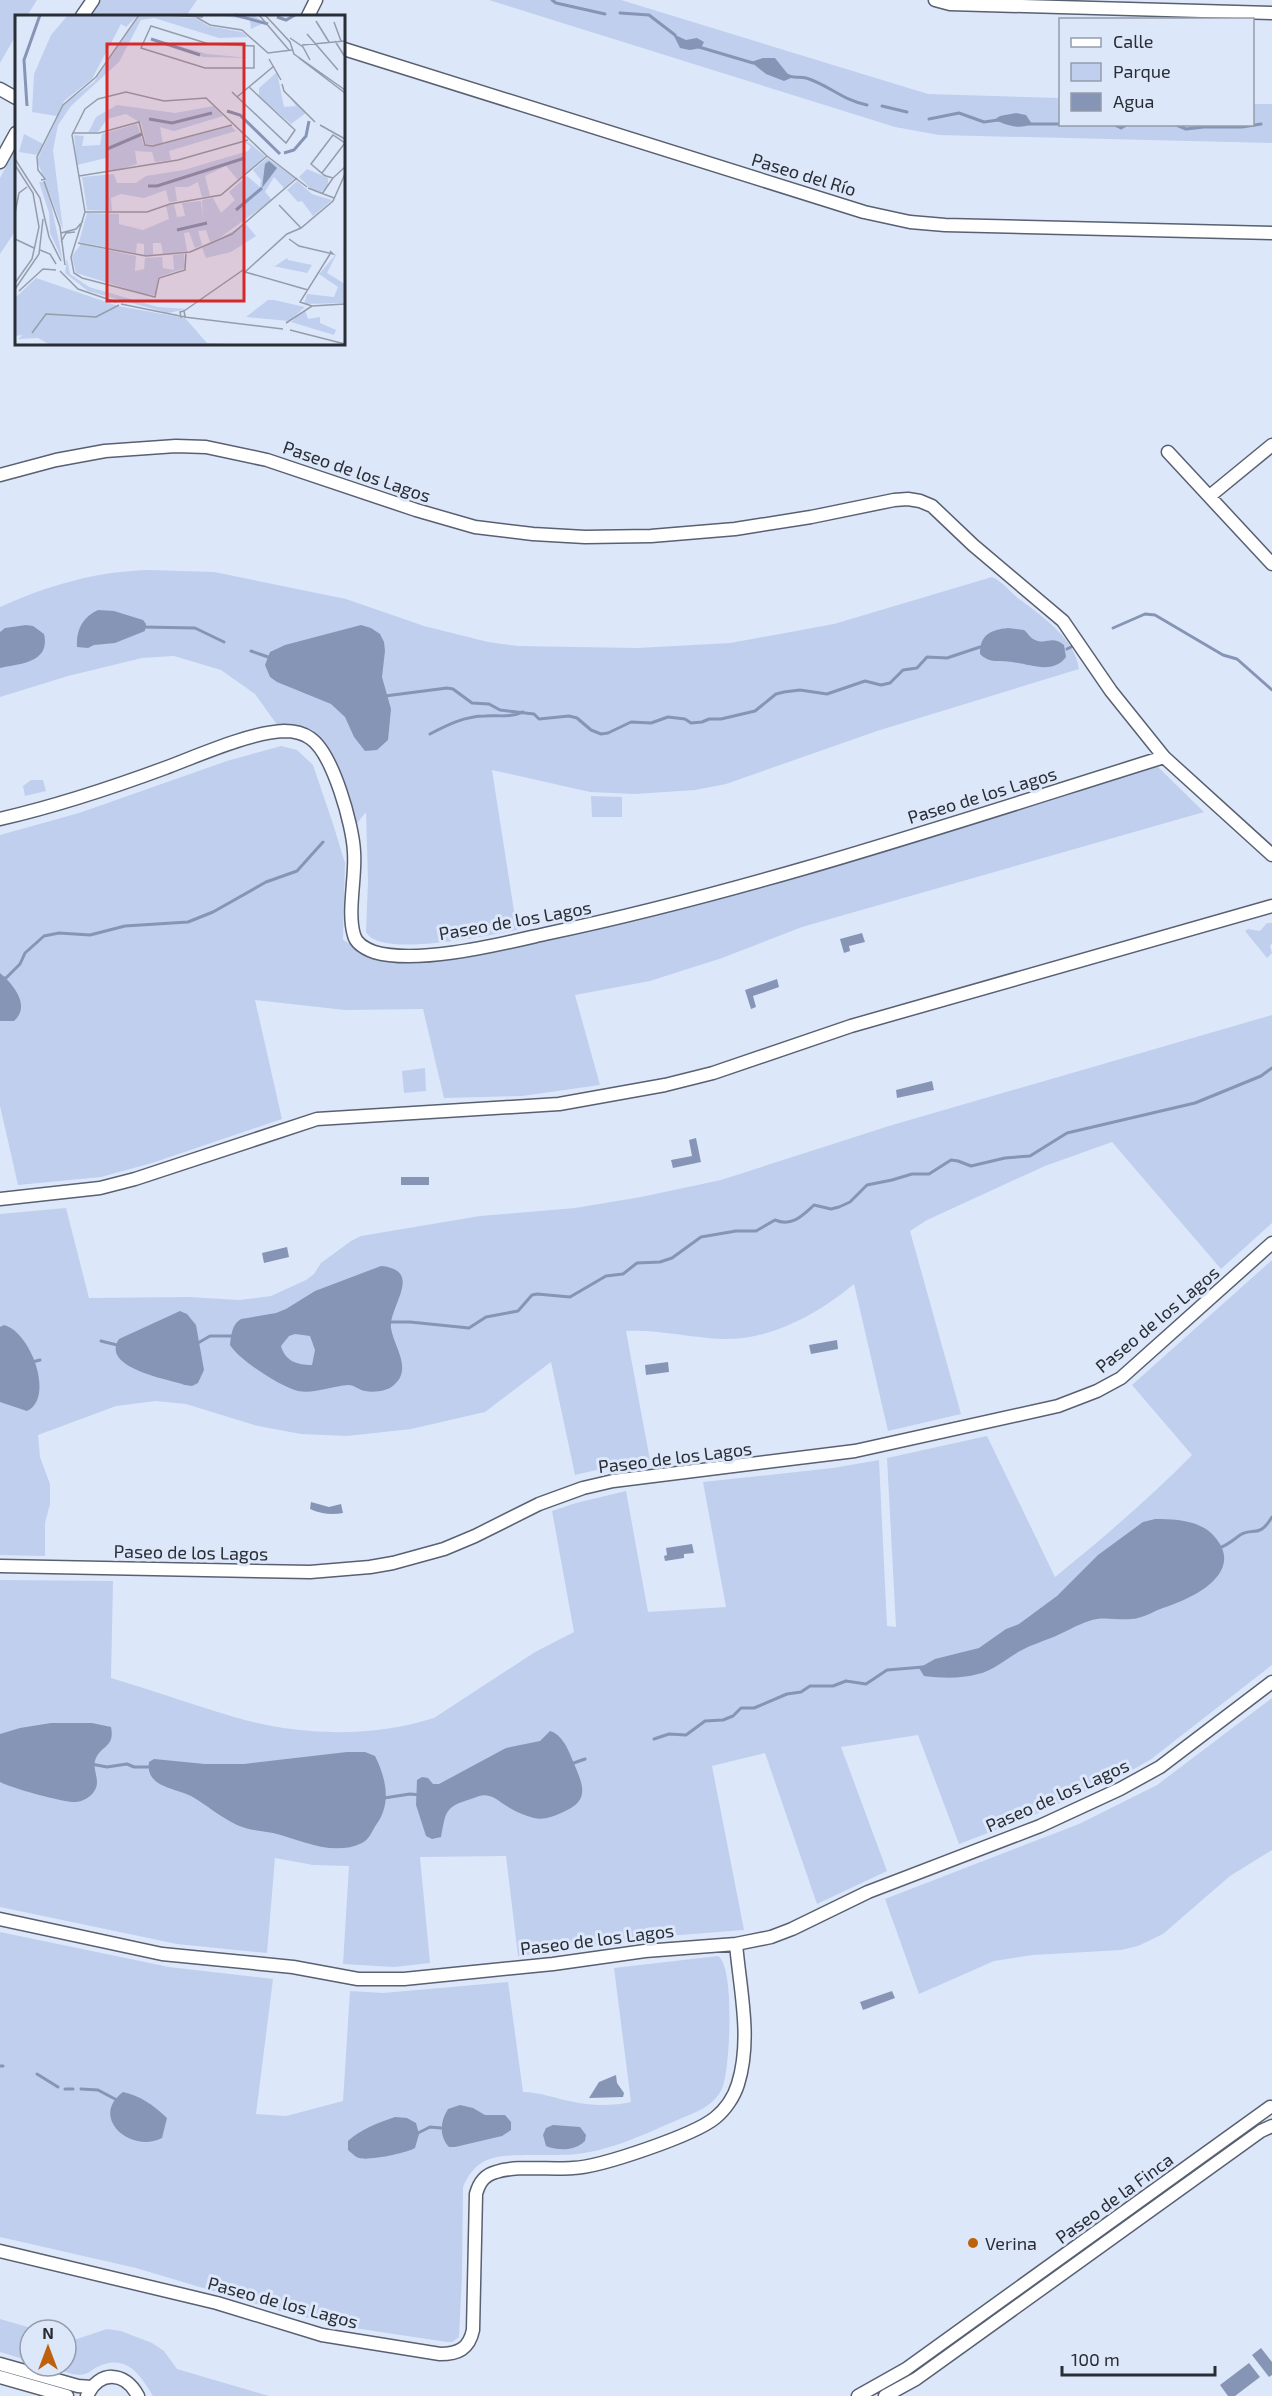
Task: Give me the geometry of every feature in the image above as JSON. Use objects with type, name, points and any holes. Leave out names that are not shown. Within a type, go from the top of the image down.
[{"type":"street","points":[[83,15],[93,0]]},
{"type":"street","points":[[309,15],[316,0]]},
{"type":"street","points":[[935,0],[950,4],[1272,13]]},
{"type":"street","name":"Paseo del Río","points":[[345,49],[864,212],[910,222],[945,225],[1272,233]]},
{"type":"street","points":[[0,89],[15,97]]},
{"type":"street","points":[[0,162],[15,134]]},
{"type":"street","points":[[1211,495],[1272,445]]},
{"type":"street","name":"Paseo de los Lagos","points":[[0,475],[56,460],[105,451],[176,446],[206,447],[267,460],[416,510],[475,527],[585,537],[651,536],[735,529],[811,518],[894,500],[908,498],[920,501],[938,512],[973,545],[1063,621],[1111,691],[1164,757],[1272,855]]},
{"type":"street","points":[[1168,452],[1211,495],[1272,564]]},
{"type":"street","name":"Paseo de los Lagos","points":[[0,819],[105,789],[255,737],[287,731],[303,735],[317,744],[324,754],[334,775],[349,821],[354,855],[352,915],[355,939],[358,944],[374,952],[424,954],[485,947],[616,920],[806,869],[1164,757]]},
{"type":"street","points":[[0,1198],[100,1188],[135,1179],[317,1119],[559,1104],[665,1085],[713,1073],[851,1026],[1272,906]]},
{"type":"street","name":"Paseo de los Lagos","points":[[0,1566],[310,1572],[370,1567],[444,1549],[475,1536],[539,1503],[583,1488],[613,1481],[855,1452],[1033,1413],[1088,1395],[1120,1378],[1272,1243]]},
{"type":"street","name":"Paseo de los Lagos","points":[[0,1919],[162,1954],[293,1967],[358,1979],[404,1979],[553,1964],[645,1951],[736,1944],[771,1937],[792,1929],[868,1892],[1040,1826],[1120,1789],[1160,1767],[1272,1682]]},
{"type":"street","name":"Paseo de los Lagos","points":[[0,2250],[217,2303],[322,2335],[440,2354],[459,2352],[468,2344],[473,2330],[476,2194],[481,2181],[497,2171],[575,2168],[616,2159],[696,2129],[714,2119],[725,2107],[738,2085],[745,2037],[736,1944]]},
{"type":"street","name":"Paseo de la Finca","points":[[858,2396],[906,2369],[1271,2110]]},
{"type":"street","name":"Paseo de la Finca","points":[[885,2396],[916,2379],[1194,2178],[1261,2131],[1272,2126]]},
{"type":"street","points":[[0,2364],[78,2386],[89,2392],[103,2378],[118,2377],[132,2385],[138,2396]]},
{"type":"street","points":[[0,2377],[67,2396]]},
{"type":"green space","points":[[0,0],[37,0],[28,15],[15,15],[15,37],[0,63]]},
{"type":"green space","points":[[101,0],[197,0],[187,15],[90,15]]},
{"type":"green space","points":[[489,0],[621,0],[928,94],[1059,98],[1059,126],[1254,126],[1254,104],[1272,104],[1272,143],[939,135],[895,127]]},
{"type":"green space","points":[[15,150],[15,232],[0,254],[0,178]]},
{"type":"green space","points":[[151,570],[214,572],[346,599],[424,626],[488,642],[518,646],[637,648],[730,643],[834,624],[992,577],[1057,630],[1072,648],[1079,669],[877,731],[726,784],[695,790],[635,794],[590,792],[492,770],[517,930],[437,943],[392,944],[375,940],[366,932],[368,881],[366,812],[354,827],[320,741],[278,726],[255,694],[221,670],[174,656],[142,658],[68,676],[0,697],[0,607],[37,592],[92,576]]},
{"type":"green space","points":[[281,746],[297,750],[313,765],[345,863],[343,940],[372,956],[540,940],[640,919],[743,892],[1155,764],[1204,812],[802,927],[722,958],[650,981],[575,995],[600,1085],[522,1096],[444,1098],[423,1009],[345,1010],[255,1000],[282,1119],[152,1163],[101,1177],[18,1185],[0,1106],[0,835],[79,813],[227,761]]},
{"type":"green space","points":[[31,780],[43,780],[46,791],[25,796],[23,786]]},
{"type":"green space","points":[[591,796],[622,797],[622,817],[592,817]]},
{"type":"green space","points":[[1267,923],[1272,923],[1270,946],[1272,953],[1267,958],[1245,931],[1248,929],[1260,931]]},
{"type":"green space","points":[[1272,1015],[1272,1223],[1221,1269],[1112,1142],[1045,1166],[927,1220],[910,1231],[961,1414],[888,1431],[854,1284],[809,1315],[759,1335],[723,1339],[650,1331],[626,1331],[650,1460],[575,1475],[551,1362],[485,1412],[411,1429],[347,1436],[301,1434],[258,1426],[186,1404],[156,1401],[116,1406],[38,1435],[40,1457],[50,1484],[50,1504],[45,1523],[45,1556],[0,1555],[0,1214],[66,1208],[89,1298],[189,1297],[239,1300],[271,1296],[306,1280],[314,1274],[321,1263],[361,1236],[480,1216],[575,1208],[721,1180],[889,1126]]},
{"type":"green space","points":[[425,1068],[426,1091],[404,1093],[402,1071]]},
{"type":"green space","points":[[1272,1260],[1272,1665],[1150,1760],[1134,1769],[1030,1817],[959,1844],[918,1735],[841,1747],[887,1871],[817,1904],[765,1753],[712,1766],[744,1930],[667,1936],[518,1956],[506,1856],[420,1857],[430,1963],[394,1967],[343,1964],[349,1866],[313,1865],[275,1858],[267,1953],[177,1944],[0,1907],[0,1580],[113,1581],[111,1678],[234,1717],[283,1728],[334,1732],[385,1729],[434,1718],[535,1652],[574,1632],[552,1511],[626,1491],[648,1612],[726,1607],[703,1482],[833,1468],[879,1460],[887,1626],[896,1627],[887,1458],[987,1436],[1055,1577],[1125,1518],[1192,1455],[1132,1385]]},
{"type":"green space","points":[[1272,1698],[1272,1850],[1230,1876],[1163,1934],[1138,1946],[1121,1950],[1033,1955],[994,1961],[919,1994],[885,1899],[1079,1824],[1157,1785]]},
{"type":"green space","points":[[0,1932],[169,1967],[273,1979],[256,2114],[286,2116],[343,2101],[350,1991],[383,1993],[508,1982],[523,2092],[588,2104],[610,2105],[631,2102],[614,1968],[718,1956],[727,1978],[730,2017],[728,2059],[723,2086],[708,2106],[626,2141],[584,2153],[496,2157],[475,2168],[463,2187],[459,2337],[452,2342],[341,2326],[280,2311],[136,2268],[0,2237]]},
{"type":"green space","points":[[0,2319],[18,2324],[18,2357],[0,2352]]},
{"type":"green space","points":[[107,2329],[121,2331],[152,2343],[164,2351],[177,2369],[269,2396],[153,2396],[131,2368],[117,2363],[107,2363],[78,2375],[78,2339]]},
{"type":"water","points":[[673,34],[686,40],[697,38],[704,42],[701,48],[690,50],[680,48]]},
{"type":"water","points":[[763,58],[775,58],[791,78],[784,81],[766,74],[751,62]]},
{"type":"water","points":[[1016,113],[1026,115],[1032,124],[1018,127],[994,120],[1000,116]]},
{"type":"water","points":[[98,610],[114,611],[143,620],[146,624],[145,631],[115,643],[94,645],[88,648],[77,647],[81,625],[88,616]]},
{"type":"water","points":[[361,625],[380,634],[384,642],[382,677],[391,709],[388,740],[377,750],[365,751],[354,737],[345,717],[331,704],[277,682],[270,677],[265,665],[270,652],[285,645]]},
{"type":"water","points":[[33,626],[44,634],[43,651],[32,660],[0,668],[0,632],[5,628]]},
{"type":"water","points":[[1008,628],[1024,630],[1035,640],[1060,642],[1064,645],[1066,657],[1054,666],[1040,667],[991,660],[980,654],[982,642],[988,634]]},
{"type":"water","points":[[862,933],[865,942],[849,946],[850,951],[844,953],[840,939]]},
{"type":"water","points":[[0,973],[10,983],[21,1002],[19,1015],[14,1021],[0,1021]]},
{"type":"water","points":[[777,979],[779,987],[753,996],[756,1007],[751,1009],[745,990]]},
{"type":"water","points":[[932,1081],[934,1090],[897,1098],[896,1090]]},
{"type":"water","points":[[696,1138],[701,1162],[673,1168],[671,1160],[692,1156],[689,1140]]},
{"type":"water","points":[[401,1177],[429,1177],[429,1185],[401,1185]]},
{"type":"water","points":[[287,1247],[289,1257],[264,1263],[262,1253]]},
{"type":"water","points":[[381,1266],[394,1269],[401,1275],[403,1282],[391,1328],[402,1371],[400,1378],[392,1386],[373,1392],[348,1385],[298,1391],[261,1372],[242,1358],[230,1345],[234,1327],[241,1319],[276,1313],[315,1291]],"holes":[[[295,1334],[310,1336],[315,1350],[312,1365],[297,1363],[285,1355],[281,1346],[289,1336]]]},
{"type":"water","points":[[180,1311],[187,1314],[196,1325],[204,1370],[198,1383],[192,1386],[185,1385],[138,1371],[119,1358],[116,1349],[119,1339]]},
{"type":"water","points":[[4,1325],[14,1330],[23,1340],[36,1366],[39,1393],[35,1404],[27,1411],[0,1402],[0,1327]]},
{"type":"water","points":[[837,1340],[838,1349],[811,1354],[809,1345]]},
{"type":"water","points":[[668,1362],[669,1372],[646,1375],[645,1365]]},
{"type":"water","points":[[311,1502],[329,1507],[341,1504],[343,1513],[326,1514],[314,1511],[310,1509]]},
{"type":"water","points":[[1155,1519],[1179,1520],[1194,1524],[1214,1536],[1222,1549],[1224,1562],[1220,1573],[1201,1591],[1141,1617],[1095,1619],[1084,1623],[1025,1648],[995,1667],[971,1676],[944,1678],[924,1676],[919,1668],[935,1659],[979,1648],[1006,1629],[1019,1624],[1057,1596],[1098,1555],[1143,1522]]},
{"type":"water","points":[[692,1544],[694,1553],[684,1554],[684,1558],[665,1561],[666,1548]]},
{"type":"water","points":[[51,1723],[92,1723],[111,1727],[110,1742],[95,1762],[97,1786],[84,1800],[76,1802],[61,1800],[0,1782],[0,1734]]},
{"type":"water","points":[[550,1731],[564,1742],[582,1784],[581,1797],[577,1803],[554,1816],[538,1819],[515,1811],[495,1798],[484,1795],[451,1808],[446,1816],[441,1837],[432,1839],[426,1836],[416,1805],[417,1780],[422,1777],[428,1778],[433,1784],[439,1784],[506,1748],[540,1741]]},
{"type":"water","points":[[365,1752],[375,1756],[382,1773],[386,1800],[381,1817],[367,1840],[351,1847],[340,1848],[317,1846],[237,1825],[191,1796],[156,1782],[149,1770],[149,1762],[154,1759],[205,1764],[244,1764]]},
{"type":"water","points":[[892,1991],[895,1998],[863,2010],[860,2002]]},
{"type":"water","points":[[616,2075],[617,2083],[624,2093],[623,2097],[589,2098],[599,2082]]},
{"type":"water","points":[[123,2092],[136,2096],[167,2118],[162,2138],[150,2142],[138,2141],[118,2130],[112,2122],[110,2112],[114,2102]]},
{"type":"water","points":[[460,2105],[473,2108],[485,2115],[505,2115],[511,2122],[511,2130],[502,2136],[449,2147],[442,2133],[443,2118],[448,2109]]},
{"type":"water","points":[[395,2117],[407,2118],[416,2123],[419,2134],[415,2148],[387,2156],[364,2159],[356,2157],[348,2150],[348,2141],[358,2133]]},
{"type":"water","points":[[553,2125],[580,2127],[586,2135],[585,2141],[577,2147],[567,2149],[546,2146],[543,2135],[546,2128]]},
{"type":"water","points":[[1261,2348],[1272,2362],[1272,2375],[1269,2377],[1252,2355]]},
{"type":"water","points":[[1249,2363],[1260,2377],[1235,2396],[1228,2396],[1220,2385]]},
{"type":"waterway","points":[[552,0],[556,3],[605,14]]},
{"type":"waterway","points":[[620,13],[649,15],[675,35]]},
{"type":"waterway","points":[[699,47],[753,63]]},
{"type":"waterway","points":[[787,75],[806,78],[851,100],[867,105]]},
{"type":"waterway","points":[[882,106],[907,112]]},
{"type":"waterway","points":[[929,119],[959,113],[984,122],[998,120]]},
{"type":"waterway","points":[[1028,124],[1059,124]]},
{"type":"waterway","points":[[1254,125],[1261,124]]},
{"type":"waterway","points":[[1117,126],[1121,128],[1124,126]]},
{"type":"waterway","points":[[1179,126],[1186,129],[1248,126]]},
{"type":"waterway","points":[[1113,628],[1145,614],[1155,615],[1223,655],[1237,659],[1272,690]]},
{"type":"waterway","points":[[142,627],[195,628],[224,642]]},
{"type":"waterway","points":[[385,696],[453,689],[472,703],[489,704],[500,710],[534,714],[539,719],[569,716],[577,718],[591,730],[601,734],[631,722],[651,723],[668,717],[685,719],[691,723],[721,719],[755,711],[776,694],[784,692],[800,690],[827,694],[865,681],[881,685],[890,683],[903,670],[917,668],[927,657],[947,658],[980,647]]},
{"type":"waterway","points":[[1067,649],[1071,647]]},
{"type":"waterway","points":[[251,651],[271,658]]},
{"type":"waterway","points":[[430,734],[463,719],[508,716],[523,712]]},
{"type":"waterway","points":[[0,978],[6,978],[20,964],[25,953],[44,936],[59,933],[90,935],[125,926],[188,922],[213,912],[266,882],[297,871],[323,842]]},
{"type":"waterway","points":[[389,1322],[469,1328],[486,1317],[518,1311],[532,1295],[570,1297],[606,1276],[623,1274],[637,1263],[660,1262],[672,1258],[701,1237],[736,1231],[756,1231],[775,1220],[792,1221],[814,1205],[831,1209],[839,1207],[850,1202],[867,1185],[912,1174],[929,1174],[951,1160],[971,1166],[1005,1158],[1030,1156],[1067,1133],[1195,1103],[1261,1076],[1272,1068]]},
{"type":"waterway","points":[[198,1343],[210,1336],[234,1336]]},
{"type":"waterway","points":[[101,1341],[117,1345]]},
{"type":"waterway","points":[[32,1362],[40,1360]]},
{"type":"waterway","points":[[1219,1548],[1240,1535],[1260,1530],[1272,1517]]},
{"type":"waterway","points":[[654,1739],[669,1734],[686,1735],[705,1721],[723,1720],[733,1716],[741,1708],[754,1708],[787,1694],[801,1692],[810,1686],[833,1686],[846,1681],[866,1684],[887,1670],[923,1667]]},
{"type":"waterway","points":[[571,1764],[585,1759]]},
{"type":"waterway","points":[[91,1764],[107,1767],[127,1764],[134,1767],[152,1767]]},
{"type":"waterway","points":[[384,1798],[410,1794],[421,1795]]},
{"type":"waterway","points":[[37,2074],[58,2087]]},
{"type":"waterway","points":[[65,2089],[73,2089]]},
{"type":"waterway","points":[[81,2089],[98,2090],[115,2099]]},
{"type":"waterway","points":[[418,2133],[430,2127],[441,2128]]},
{"type":"place","name":"Verina","points":[[973,2243]]}]
